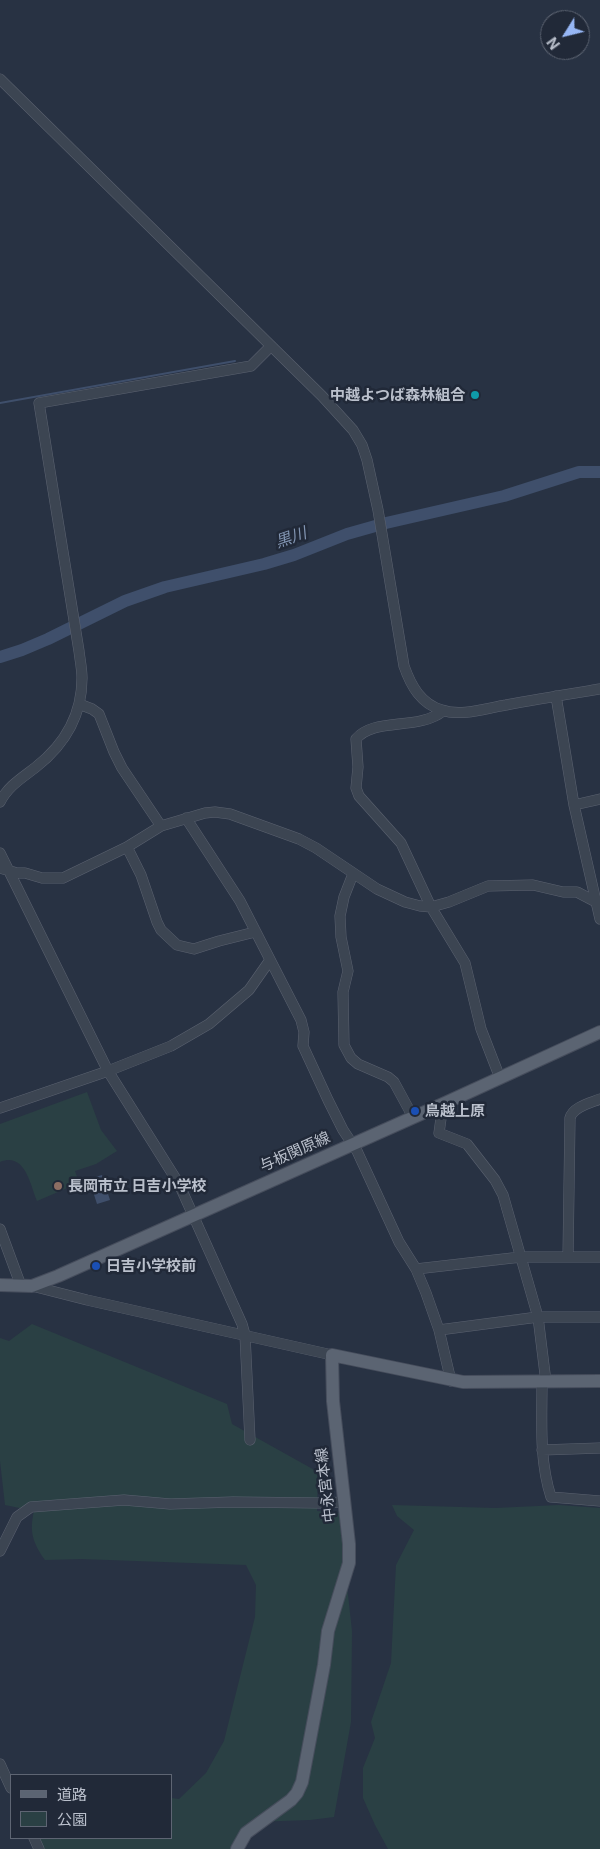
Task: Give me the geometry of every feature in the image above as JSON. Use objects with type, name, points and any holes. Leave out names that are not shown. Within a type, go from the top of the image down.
[{"type":"main road","name":"与板関原線","points":[[0,1285],[26,1286],[58,1276],[600,1032]]},
{"type":"main road","points":[[332,1355],[451,1381],[479,1383],[600,1381]]},
{"type":"main road","name":"中永宮本線","points":[[237,1849],[246,1833],[291,1800],[302,1782],[324,1665],[330,1621],[349,1563],[349,1544],[333,1401],[332,1355]]},
{"type":"street","points":[[0,79],[342,416],[353,430],[362,444],[368,460],[398,634],[407,675],[420,697],[443,711],[469,711],[600,689]]},
{"type":"street","points":[[0,802],[12,784],[38,766],[58,746],[71,725],[79,704],[82,677],[39,403],[251,366],[271,346]]},
{"type":"street","points":[[556,696],[574,805],[597,897],[600,919]]},
{"type":"street","points":[[79,704],[99,714],[122,768],[161,826]]},
{"type":"street","points":[[443,711],[430,719],[364,731],[356,739],[358,767],[356,788],[359,796],[401,843],[431,907],[465,963],[481,1029],[500,1078]]},
{"type":"street","points":[[574,805],[600,800]]},
{"type":"street","points":[[5,869],[16,874],[25,873],[42,878],[63,878],[127,847],[161,826],[205,813],[230,814],[299,839],[316,848],[377,889],[405,902],[420,906],[431,907],[449,902],[488,886],[533,885],[597,897]]},
{"type":"street","points":[[186,818],[240,901],[302,1020],[304,1032],[303,1046],[315,1073],[335,1115],[353,1144],[400,1242],[416,1269],[439,1330],[451,1381]]},
{"type":"street","points":[[127,847],[141,875],[161,930],[177,945],[194,949],[219,940],[255,932]]},
{"type":"street","points":[[0,853],[5,869],[108,1071],[179,1184],[242,1324],[245,1335],[250,1440]]},
{"type":"street","points":[[353,874],[344,897],[340,916],[341,937],[348,971],[343,992],[344,1045],[351,1058],[358,1064],[388,1077],[394,1082],[413,1117]]},
{"type":"street","points":[[0,1108],[108,1071],[172,1046],[209,1024],[249,990],[270,960]]},
{"type":"street","points":[[568,1258],[570,1118],[572,1112],[576,1109],[600,1099]]},
{"type":"street","points":[[443,1104],[439,1133],[466,1144],[496,1180],[503,1195],[538,1317],[544,1382],[542,1450],[544,1477],[551,1497],[600,1501]]},
{"type":"street","points":[[0,1230],[26,1286],[332,1355]]},
{"type":"street","points":[[416,1269],[521,1257],[600,1257]]},
{"type":"street","points":[[439,1330],[538,1317],[600,1317]]},
{"type":"street","points":[[542,1450],[600,1448]]},
{"type":"street","points":[[0,1551],[18,1517],[31,1507],[124,1500],[170,1504],[344,1502]]},
{"type":"street","points":[[0,1764],[10,1786]]},
{"type":"green space","points":[[87,1092],[101,1130],[117,1151],[96,1164],[75,1171],[79,1183],[37,1201],[29,1179],[21,1165],[15,1161],[8,1160],[0,1162],[0,1124]]},
{"type":"green space","points":[[32,1324],[227,1404],[232,1424],[318,1472],[317,1511],[339,1513],[352,1631],[351,1722],[334,1817],[254,1822],[233,1849],[33,1849],[29,1839],[172,1839],[172,1798],[179,1799],[206,1773],[224,1741],[255,1617],[256,1585],[246,1565],[81,1559],[45,1560],[33,1537],[34,1511],[5,1505],[0,1461],[0,1338],[9,1341]]},
{"type":"green space","points":[[392,1505],[495,1508],[559,1505],[600,1508],[600,1849],[388,1849],[363,1798],[363,1768],[375,1738],[371,1722],[391,1663],[396,1565],[414,1530],[397,1516]]},
{"type":"water","points":[[102,1175],[110,1200],[97,1204],[89,1179]]},
{"type":"waterway","points":[[0,403],[235,361]]},
{"type":"waterway","name":"黒川","points":[[0,657],[48,639],[125,601],[165,587],[264,564],[294,555],[347,534],[386,523],[504,496],[579,472],[600,472]]},
{"type":"place","name":"中越よつば森林組合","points":[[475,395]]},
{"type":"place","name":"鳥越上原","points":[[415,1111]]},
{"type":"place","name":"長岡市立 日吉小学校","points":[[58,1186]]},
{"type":"place","name":"日吉小学校前","points":[[96,1266]]}]
